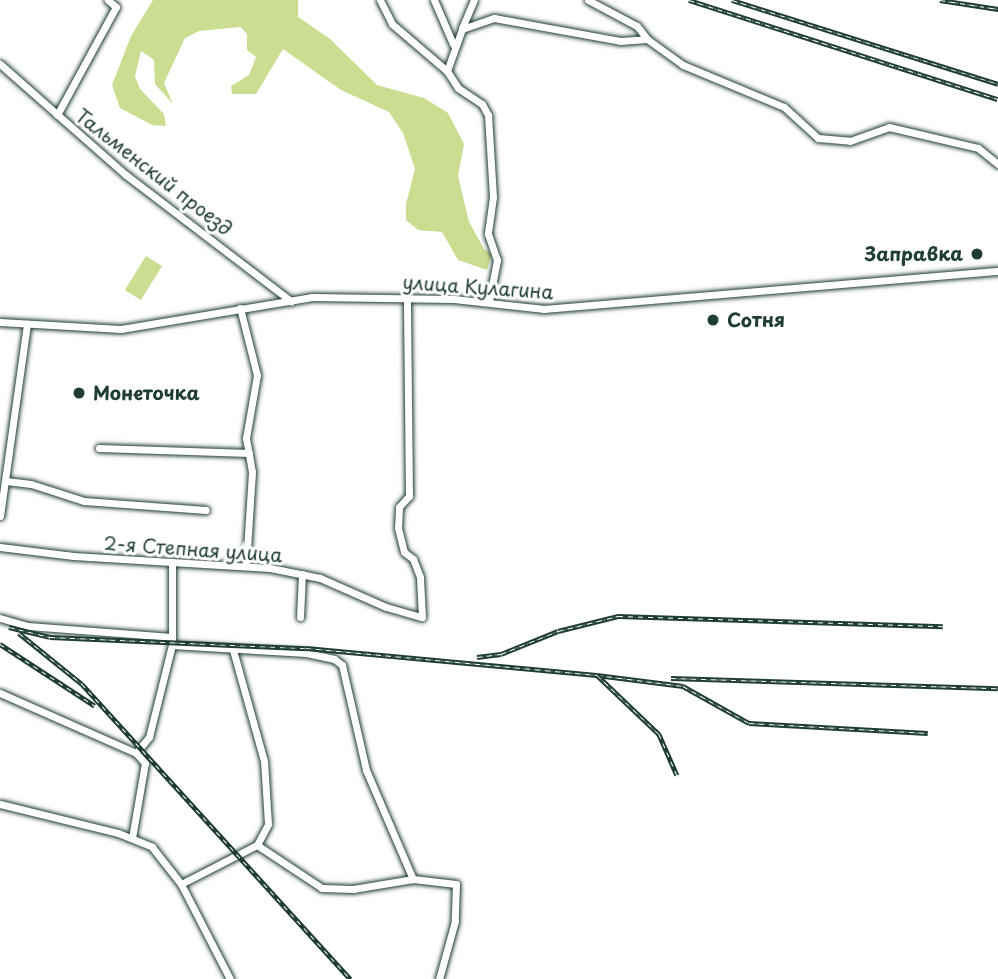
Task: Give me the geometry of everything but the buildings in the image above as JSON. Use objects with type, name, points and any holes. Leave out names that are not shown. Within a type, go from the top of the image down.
[{"type":"street","points":[[57,115],[116,7],[108,0]]},
{"type":"street","points":[[380,0],[393,24],[447,71],[458,88],[482,104],[488,115],[493,197],[488,234],[497,260],[489,302]]},
{"type":"street","points":[[434,0],[453,45]]},
{"type":"street","points":[[447,71],[453,45],[474,0]]},
{"type":"street","points":[[588,0],[637,26],[647,39],[683,65],[784,107],[818,138],[850,141],[889,127],[978,148],[998,164]]},
{"type":"street","points":[[462,29],[494,18],[620,41],[647,39]]},
{"type":"street","name":"Тальменский проезд","points":[[0,64],[126,175],[291,300]]},
{"type":"street","name":"улица Кулагина","points":[[0,322],[121,329],[291,300],[407,297],[489,302],[544,309],[998,271]]},
{"type":"street","name":"2-я Степная улица","points":[[0,547],[172,562],[246,565],[303,574],[414,617],[424,614],[420,577],[413,559],[404,552],[398,528],[400,507],[409,496],[407,297]]},
{"type":"street","points":[[240,308],[257,375],[246,438],[249,453],[251,534],[246,565]]},
{"type":"street","points":[[0,516],[27,324]]},
{"type":"street","points":[[0,438],[11,439]]},
{"type":"street","points":[[99,448],[249,453]]},
{"type":"street","points":[[6,481],[32,484],[84,501],[206,510]]},
{"type":"street","points":[[136,753],[149,737],[172,641],[172,562]]},
{"type":"street","points":[[300,617],[303,574]]},
{"type":"street","points":[[0,618],[28,626],[233,650],[326,656],[342,665],[366,771],[413,879]]},
{"type":"street","points":[[181,884],[257,845],[268,824],[269,802],[260,748],[233,650]]},
{"type":"street","points":[[0,693],[136,753],[145,763],[132,838]]},
{"type":"street","points":[[0,804],[132,838],[152,847],[181,884],[230,979]]},
{"type":"street","points":[[257,845],[322,888],[353,889],[413,879],[456,884],[455,921],[439,979]]},
{"type":"green space","points":[[153,0],[298,0],[298,17],[329,38],[377,85],[424,98],[448,113],[464,144],[458,176],[469,222],[484,249],[492,254],[487,270],[458,260],[442,232],[418,230],[406,220],[406,204],[415,169],[403,133],[389,112],[341,90],[283,49],[256,94],[232,94],[231,86],[249,75],[256,57],[247,50],[247,34],[241,27],[199,31],[185,38],[164,83],[173,104],[155,84],[154,60],[141,51],[135,76],[140,89],[164,114],[166,126],[152,125],[120,108],[112,85],[131,36]]},
{"type":"green space","points":[[146,256],[162,266],[141,300],[125,290]]},
{"type":"railway","points":[[689,0],[998,99]]},
{"type":"railway","points":[[732,0],[998,84]]},
{"type":"railway","points":[[940,0],[998,9]]},
{"type":"railway","points":[[477,657],[501,654],[558,631],[618,616],[943,626]]},
{"type":"railway","points":[[9,627],[50,637],[306,648],[597,675],[683,686],[749,723],[928,733]]},
{"type":"railway","points":[[19,633],[82,684],[350,979]]},
{"type":"railway","points":[[0,644],[95,706]]},
{"type":"railway","points":[[597,675],[659,734],[677,775]]},
{"type":"railway","points":[[671,678],[998,688]]},
{"type":"place","name":"Заправка","points":[[977,254]]},
{"type":"place","name":"Сотня","points":[[713,320]]},
{"type":"place","name":"Монеточка","points":[[79,393]]}]
